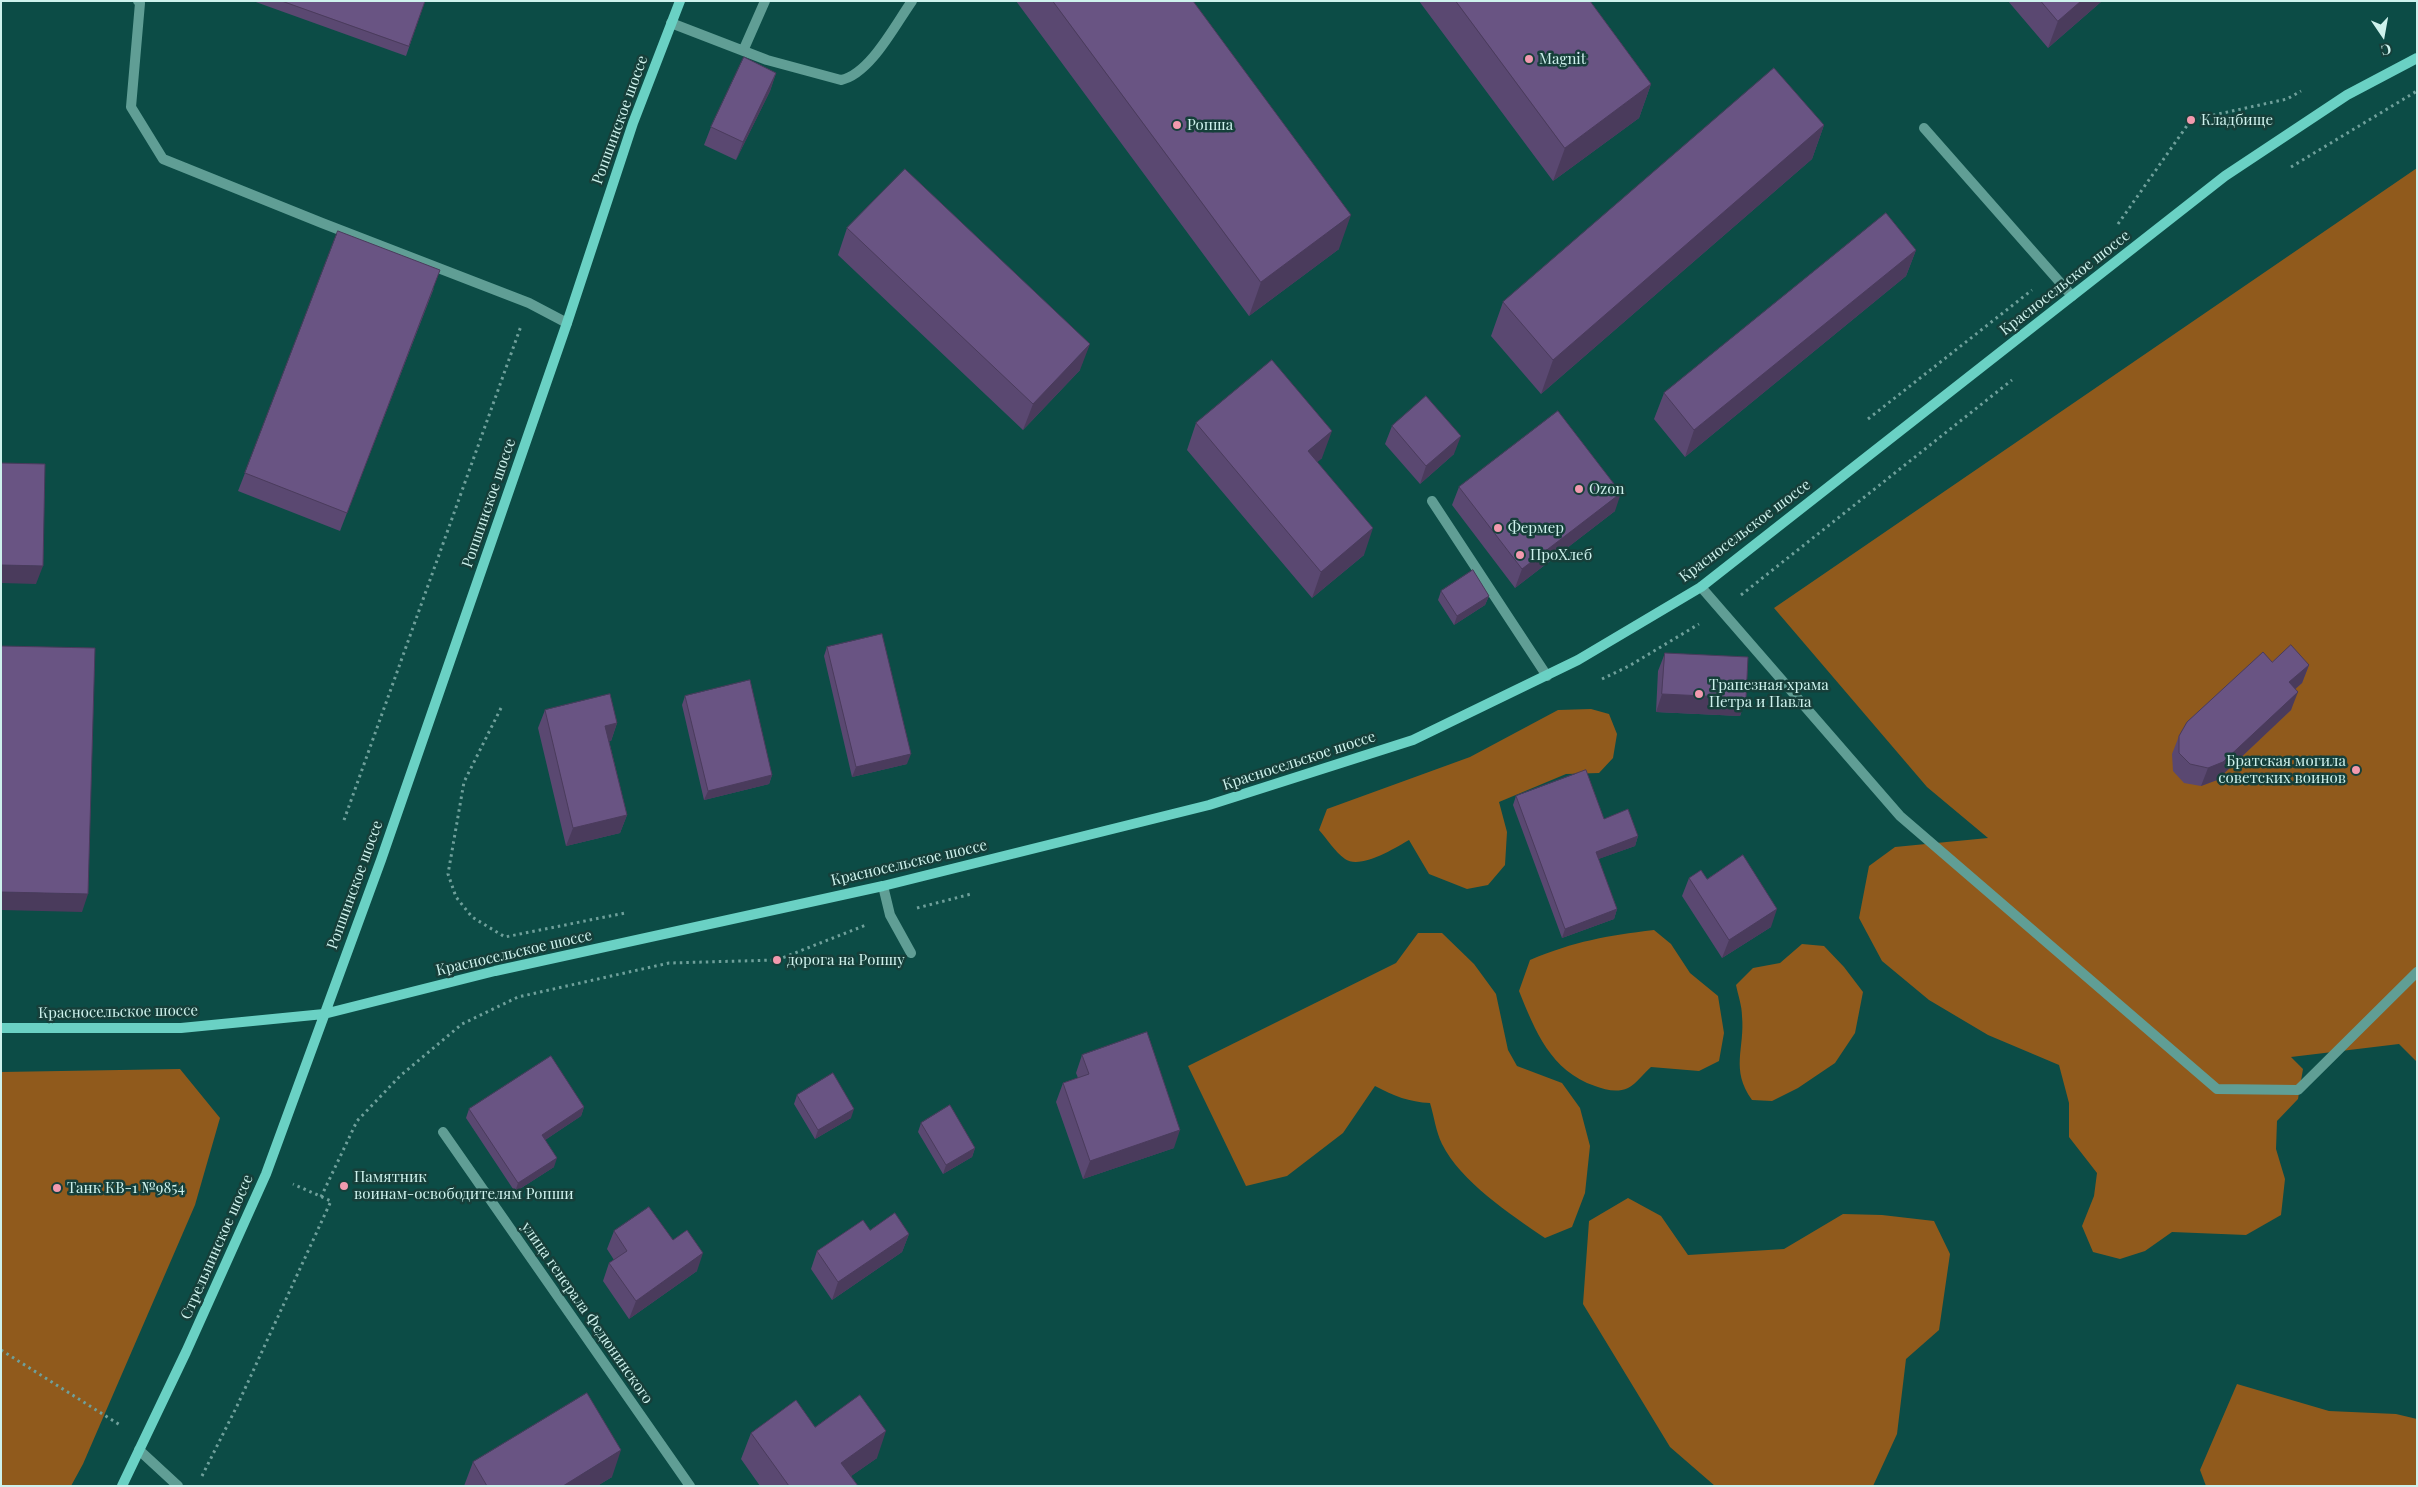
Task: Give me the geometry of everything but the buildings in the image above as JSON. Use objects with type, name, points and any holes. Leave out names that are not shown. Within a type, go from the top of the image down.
[{"type":"main road","name":"Ропшинское шоссе","points":[[324,1014],[381,860],[567,322],[633,123],[680,1]]},
{"type":"main road","name":"Красносельское шоссе","points":[[1,1028],[181,1028],[324,1014],[495,971],[883,886],[1227,799],[1413,740],[1578,660],[1701,587],[2225,176],[2347,95],[2417,58]]},
{"type":"main road","name":"Стрельнинское шоссе","points":[[122,1486],[186,1352],[266,1174],[324,1014]]},
{"type":"street","points":[[138,1],[140,3],[131,107],[163,159],[529,303],[567,322]]},
{"type":"street","points":[[744,51],[765,1]]},
{"type":"street","points":[[671,23],[767,60],[832,78],[850,78],[864,67],[912,1]]},
{"type":"street","points":[[1924,128],[2072,296]]},
{"type":"street","points":[[1432,501],[1547,676]]},
{"type":"street","points":[[1701,587],[1723,610],[1900,816],[2217,1089],[2298,1090],[2417,972]]},
{"type":"street","points":[[883,886],[890,915],[910,953]]},
{"type":"street","name":"улица генерала Федюнинского","points":[[443,1132],[690,1486]]},
{"type":"street","points":[[139,1450],[178,1486]]},
{"type":"path","points":[[2116,229],[2191,120],[2287,98],[2304,90]]},
{"type":"path","points":[[2289,168],[2417,91]]},
{"type":"path","points":[[1863,424],[2002,312],[2053,275]]},
{"type":"path","points":[[344,820],[529,303]]},
{"type":"path","points":[[1594,683],[1629,666],[1723,610],[2016,377]]},
{"type":"path","points":[[501,708],[464,782],[448,874],[456,898],[472,917],[505,937],[631,912]]},
{"type":"path","points":[[321,1197],[357,1121],[400,1076],[462,1024],[518,997],[669,963],[777,960],[890,915],[976,892]]},
{"type":"path","points":[[202,1477],[237,1406],[330,1201],[293,1184]]},
{"type":"path","points":[[1,1350],[120,1425]]},
{"type":"shaded area","points":[[2417,168],[2417,1062],[2399,1044],[2291,1057],[2303,1069],[2298,1099],[2277,1121],[2276,1149],[2285,1179],[2281,1215],[2246,1235],[2172,1232],[2145,1251],[2120,1259],[2093,1252],[2082,1226],[2094,1196],[2097,1173],[2069,1137],[2069,1103],[2059,1065],[1988,1035],[1929,1000],[1882,961],[1859,918],[1869,866],[1895,847],[1988,838],[1927,787],[1774,608]]},
{"type":"shaded area","points":[[1591,709],[1609,714],[1617,734],[1613,758],[1599,773],[1566,774],[1499,802],[1507,832],[1505,865],[1488,885],[1467,889],[1429,874],[1409,840],[1377,857],[1359,862],[1351,862],[1338,853],[1319,830],[1327,809],[1470,757],[1558,710]]},
{"type":"shaded area","points":[[1654,930],[1671,944],[1690,973],[1718,996],[1724,1033],[1719,1061],[1699,1071],[1651,1067],[1631,1086],[1616,1091],[1595,1086],[1567,1070],[1546,1048],[1538,1035],[1519,991],[1530,960],[1591,940]]},
{"type":"shaded area","points":[[1418,933],[1442,933],[1474,964],[1496,994],[1508,1050],[1517,1066],[1562,1083],[1580,1108],[1590,1146],[1585,1193],[1572,1227],[1545,1238],[1517,1219],[1474,1184],[1450,1158],[1440,1139],[1430,1103],[1402,1098],[1375,1086],[1343,1133],[1287,1176],[1246,1186],[1188,1066],[1396,963]]},
{"type":"shaded area","points":[[1802,944],[1824,946],[1844,967],[1863,992],[1855,1033],[1835,1063],[1798,1088],[1772,1101],[1752,1100],[1745,1089],[1740,1068],[1742,1012],[1736,985],[1753,968],[1780,963]]},
{"type":"shaded area","points":[[180,1069],[220,1118],[195,1205],[83,1464],[71,1486],[1,1486],[1,1072]]},
{"type":"shaded area","points":[[1628,1198],[1661,1216],[1688,1255],[1784,1249],[1843,1214],[1882,1215],[1934,1221],[1950,1254],[1939,1330],[1906,1359],[1897,1434],[1873,1486],[1715,1486],[1670,1447],[1583,1304],[1589,1221]]},
{"type":"shaded area","points":[[2237,1384],[2329,1411],[2396,1414],[2417,1419],[2417,1486],[2206,1486],[2200,1470]]},
{"type":"place","name":"Magnit","points":[[1529,59]]},
{"type":"place","name":"Кладбище","points":[[2191,120]]},
{"type":"place","name":"Ропша","points":[[1177,125]]},
{"type":"place","name":"Ozon","points":[[1579,489]]},
{"type":"place","name":"Фермер","points":[[1498,528]]},
{"type":"place","name":"ПроХлеб","points":[[1520,555]]},
{"type":"place","name":"Трапезная храма Петра и Павла","points":[[1699,694]]},
{"type":"place","name":"Братская могила советских воинов","points":[[2356,770]]},
{"type":"place","name":"дорога на Ропшу","points":[[777,960]]},
{"type":"place","name":"Памятник воинам-освободителям Ропши","points":[[344,1186]]},
{"type":"place","name":"Танк КВ-1 №9854","points":[[57,1188]]}]
